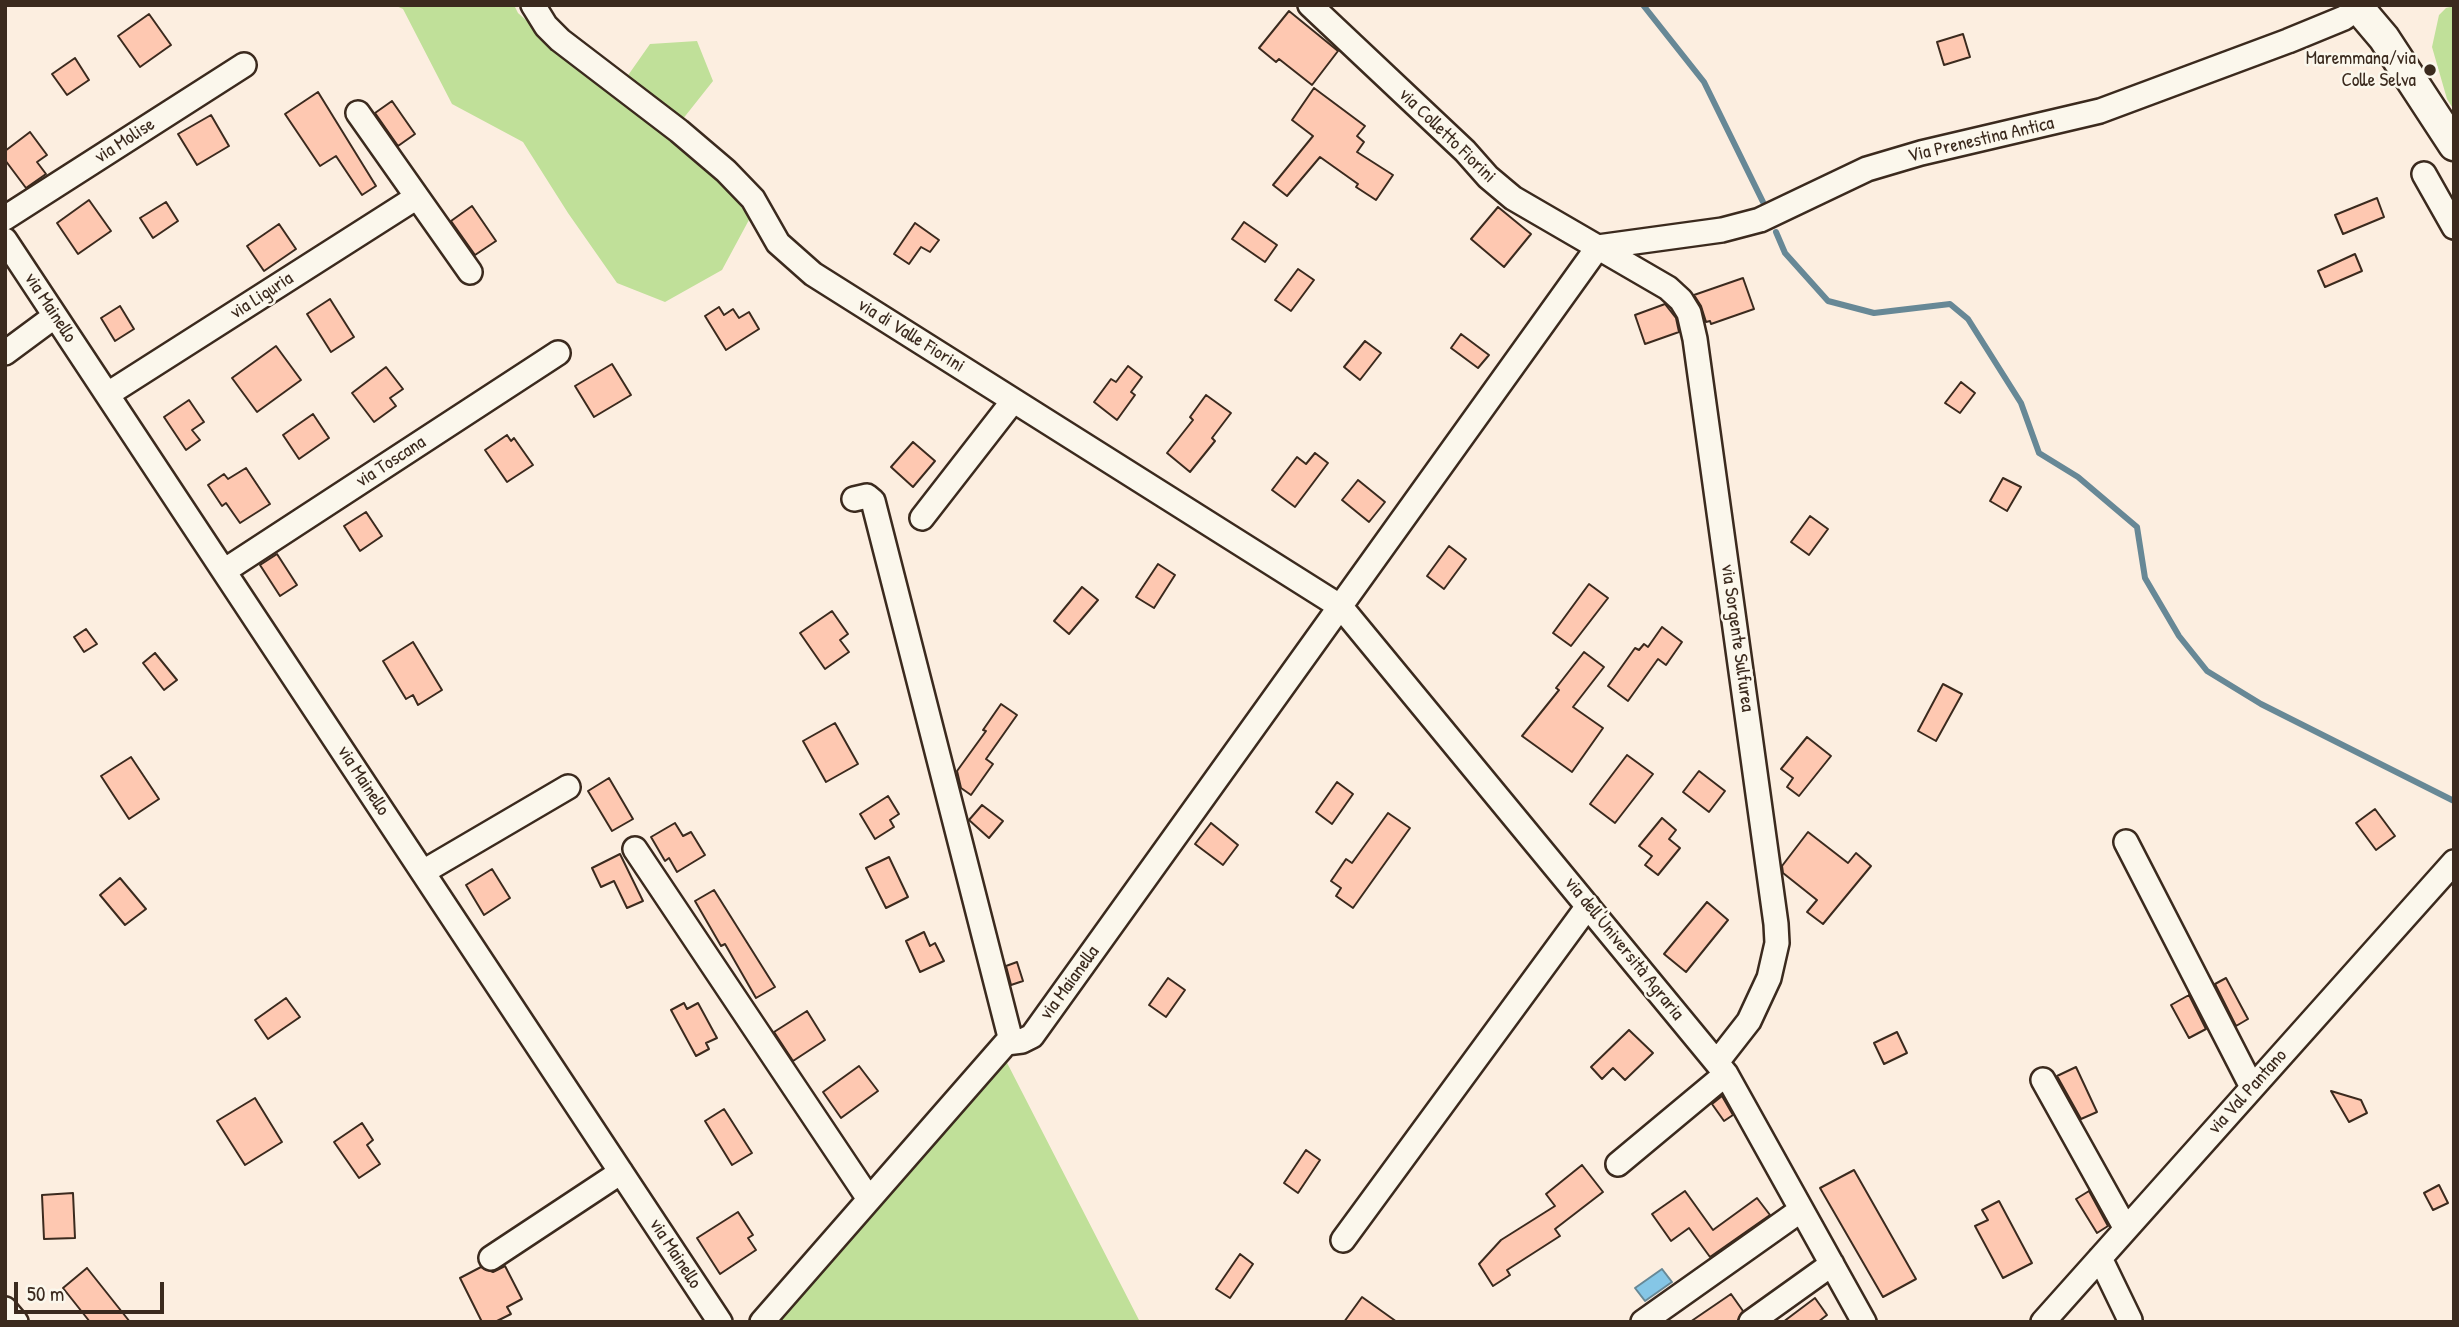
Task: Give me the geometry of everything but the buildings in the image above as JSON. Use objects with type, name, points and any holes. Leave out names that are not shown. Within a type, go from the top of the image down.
[{"type":"main road","points":[[2357,6],[2385,38],[2452,140]]},
{"type":"street","name":"via di Valle Fiorini","points":[[533,5],[545,26],[560,40],[679,131],[726,171],[752,199],[778,243],[800,265],[1340,607]]},
{"type":"street","name":"via Colletto Fiorini","points":[[1310,5],[1465,151],[1488,177],[1513,198],[1598,247]]},
{"type":"street","name":"Via Prenestina Antica","points":[[1598,247],[1722,230],[1760,220],[1867,169],[1921,153],[2100,111],[2344,18],[2357,6]]},
{"type":"street","name":"via Molise","points":[[5,218],[244,65]]},
{"type":"street","points":[[358,113],[470,272]]},
{"type":"street","points":[[2424,174],[2454,227]]},
{"type":"street","name":"via Liguria","points":[[108,394],[417,197]]},
{"type":"street","name":"via Mainello","points":[[5,240],[621,1172],[710,1318]]},
{"type":"street","name":"via Maianella","points":[[762,1322],[1006,1043],[1022,1041],[1032,1036],[1598,247]]},
{"type":"street","name":"via Sorgente Sulfurea","points":[[1598,247],[1677,295],[1689,313],[1695,339],[1777,943],[1769,978],[1749,1021],[1721,1068],[1618,1164]]},
{"type":"street","points":[[5,353],[55,316]]},
{"type":"street","name":"via Toscana","points":[[224,571],[558,353]]},
{"type":"street","points":[[922,518],[1013,401]]},
{"type":"street","points":[[854,499],[867,496],[873,502],[1011,1041]]},
{"type":"street","name":"via dell'Università Agraria","points":[[1340,607],[1721,1068],[1864,1322]]},
{"type":"street","points":[[423,872],[568,786]]},
{"type":"street","points":[[2126,842],[2252,1087]]},
{"type":"street","points":[[635,849],[869,1199]]},
{"type":"street","name":"via Val Pantano","points":[[2043,1322],[2454,862]]},
{"type":"street","points":[[1343,1240],[1588,906]]},
{"type":"street","points":[[2043,1080],[2126,1229]]},
{"type":"street","points":[[491,1258],[621,1172]]},
{"type":"street","points":[[1643,1322],[1801,1210]]},
{"type":"street","points":[[2100,1258],[2130,1320]]},
{"type":"street","points":[[1751,1322],[1832,1264]]},
{"type":"street","points":[[5,1309],[16,1322]]},
{"type":"green space","points":[[394,5],[514,5],[518,13],[559,49],[617,91],[650,44],[697,41],[713,81],[667,139],[708,165],[750,218],[722,270],[665,302],[617,283],[523,142],[452,104],[403,9]]},
{"type":"green space","points":[[2454,6],[2454,110],[2447,99],[2432,47],[2439,15],[2446,8]]},
{"type":"green space","points":[[1002,1053],[1140,1322],[778,1322]]},
{"type":"water","points":[[1662,1269],[1672,1282],[1645,1301],[1635,1288]]},
{"type":"waterway","points":[[1643,5],[1704,82],[1763,202]]},
{"type":"waterway","points":[[1776,232],[1785,253],[1828,301],[1874,313],[1950,304],[1968,319],[2021,403],[2039,453],[2078,477],[2137,527],[2145,578],[2179,636],[2207,671],[2261,704],[2454,801]]},
{"type":"place","name":"Maremmana/via Colle Selva","points":[[2430,70]]}]
